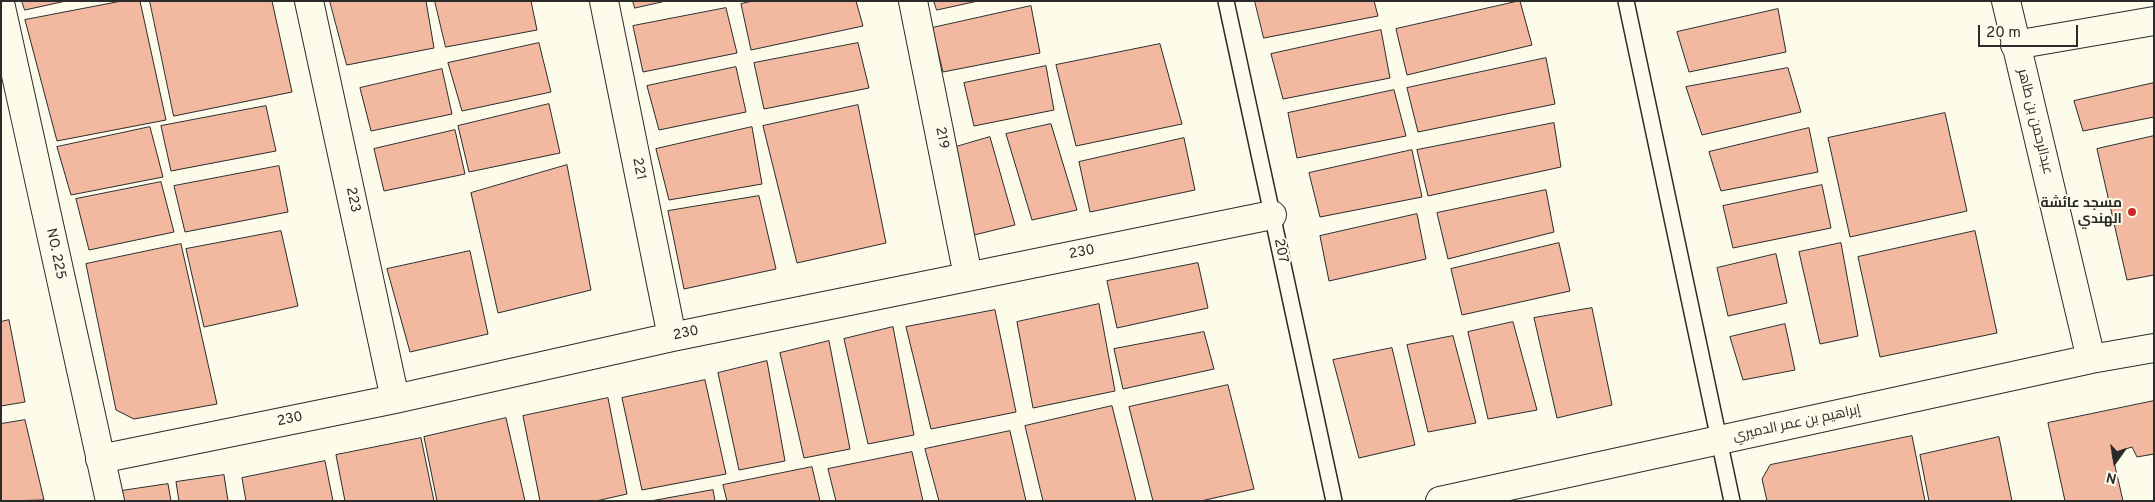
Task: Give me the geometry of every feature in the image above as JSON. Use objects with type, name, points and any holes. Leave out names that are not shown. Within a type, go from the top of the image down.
[{"type":"street","name":"223","points":[[309,1],[395,399]]},
{"type":"street","name":"221","points":[[604,1],[672,337]]},
{"type":"street","name":"219","points":[[913,1],[968,276]]},
{"type":"street","name":"عبدالرحمن بن طاهر","points":[[2006,1],[2015,45],[2092,359]]},
{"type":"street","name":"NO. 225","points":[[1,7],[110,501]]},
{"type":"street","points":[[2015,45],[2154,21]]},
{"type":"street","name":"230","points":[[100,459],[395,399],[672,337],[1272,215]]},
{"type":"street","name":"إبراهيم بن عمر الدميري","points":[[1440,501],[2092,359],[2154,348]]},
{"type":"lane","name":"207","points":[[1226,1],[1334,501]]},
{"type":"lane","points":[[1626,1],[1732,501]]},
{"type":"building","points":[[22,1],[66,1],[25,10]]},
{"type":"building","points":[[122,1],[140,1],[166,120],[57,141],[25,20]]},
{"type":"building","points":[[150,1],[272,1],[292,92],[174,116]]},
{"type":"building","points":[[330,1],[426,1],[434,48],[347,65]]},
{"type":"building","points":[[435,1],[531,1],[537,30],[446,47]]},
{"type":"building","points":[[633,1],[666,1],[635,8]]},
{"type":"building","points":[[753,1],[856,1],[863,26],[751,50],[741,4]]},
{"type":"building","points":[[934,1],[978,1],[937,10]]},
{"type":"building","points":[[1255,1],[1374,1],[1378,16],[1264,38]]},
{"type":"building","points":[[1520,1],[1532,45],[1407,75],[1396,29]]},
{"type":"building","points":[[1031,6],[1040,53],[943,72],[932,28]]},
{"type":"building","points":[[726,8],[737,53],[643,72],[633,26]]},
{"type":"building","points":[[1778,9],[1786,52],[1689,72],[1677,32]]},
{"type":"building","points":[[1381,30],[1390,78],[1283,99],[1271,54]]},
{"type":"building","points":[[539,43],[551,92],[462,111],[448,63]]},
{"type":"building","points":[[858,43],[869,88],[764,109],[754,63]]},
{"type":"building","points":[[1160,44],[1182,124],[1076,146],[1056,65]]},
{"type":"building","points":[[1546,58],[1555,104],[1418,132],[1407,88]]},
{"type":"building","points":[[1046,66],[1054,110],[974,126],[964,83]]},
{"type":"building","points":[[736,67],[746,112],[659,130],[647,86]]},
{"type":"building","points":[[1788,68],[1801,112],[1702,135],[1686,87]]},
{"type":"building","points":[[442,69],[452,114],[371,131],[360,88]]},
{"type":"building","points":[[2154,83],[2154,117],[2083,131],[2074,101]]},
{"type":"building","points":[[1394,90],[1406,136],[1297,158],[1288,113]]},
{"type":"building","points":[[549,104],[560,153],[469,172],[458,126]]},
{"type":"building","points":[[858,105],[886,243],[797,263],[763,126]]},
{"type":"building","points":[[266,106],[276,151],[171,171],[161,126]]},
{"type":"building","points":[[1945,113],[1967,211],[1850,237],[1828,138]]},
{"type":"building","points":[[1554,123],[1561,167],[1428,196],[1417,150]]},
{"type":"building","points":[[1051,124],[1077,210],[1032,220],[1006,134]]},
{"type":"building","points":[[150,127],[163,177],[71,195],[57,147]]},
{"type":"building","points":[[752,127],[762,184],[669,200],[656,149]]},
{"type":"building","points":[[1809,128],[1818,172],[1721,191],[1709,152]]},
{"type":"building","points":[[455,130],[465,174],[384,191],[374,149]]},
{"type":"building","name":"مسجد عائشة الهندي","points":[[2154,136],[2154,275],[2127,280],[2097,149]]},
{"type":"building","points":[[990,137],[1015,225],[974,235],[949,149]]},
{"type":"building","points":[[1184,138],[1195,190],[1090,212],[1079,162]]},
{"type":"building","points":[[1412,150],[1422,197],[1320,217],[1309,173]]},
{"type":"building","points":[[567,165],[591,290],[498,313],[471,193]]},
{"type":"building","points":[[279,166],[288,212],[185,232],[174,186]]},
{"type":"building","points":[[161,182],[174,232],[89,250],[76,199]]},
{"type":"building","points":[[1822,185],[1831,228],[1733,248],[1723,206]]},
{"type":"building","points":[[1546,190],[1554,232],[1448,259],[1437,213]]},
{"type":"building","points":[[759,196],[776,269],[684,289],[668,211]]},
{"type":"building","points":[[1417,214],[1426,259],[1329,281],[1320,236]]},
{"type":"building","points":[[281,231],[298,306],[204,327],[186,249]]},
{"type":"building","points":[[1975,231],[1997,333],[1880,357],[1858,257]]},
{"type":"building","points":[[1559,243],[1570,291],[1462,315],[1451,269]]},
{"type":"building","points":[[1841,243],[1858,336],[1820,344],[1799,252]]},
{"type":"building","points":[[181,244],[217,404],[134,419],[116,410],[86,264]]},
{"type":"building","points":[[470,251],[488,334],[410,352],[387,269]]},
{"type":"building","points":[[1776,254],[1787,303],[1728,316],[1717,268]]},
{"type":"building","points":[[1198,263],[1208,308],[1117,328],[1107,281]]},
{"type":"building","points":[[1099,304],[1115,391],[1033,408],[1017,322]]},
{"type":"building","points":[[1592,308],[1612,405],[1557,418],[1534,318]]},
{"type":"building","points":[[995,310],[1016,412],[931,429],[906,327]]},
{"type":"building","points":[[9,320],[25,402],[1,406],[1,322]]},
{"type":"building","points":[[1513,322],[1537,410],[1488,419],[1468,332]]},
{"type":"building","points":[[1785,324],[1795,370],[1743,380],[1730,337]]},
{"type":"building","points":[[893,327],[914,435],[868,444],[844,339]]},
{"type":"building","points":[[1204,332],[1214,369],[1123,389],[1114,349]]},
{"type":"building","points":[[1453,336],[1476,423],[1428,432],[1407,345]]},
{"type":"building","points":[[829,341],[850,449],[804,458],[780,353]]},
{"type":"building","points":[[1392,348],[1415,445],[1359,458],[1333,360]]},
{"type":"building","points":[[767,361],[785,461],[739,470],[718,373]]},
{"type":"building","points":[[705,380],[726,474],[642,490],[622,398]]},
{"type":"building","points":[[1228,385],[1254,489],[1201,501],[1153,501],[1129,407]]},
{"type":"building","points":[[608,398],[627,494],[596,501],[540,501],[523,416]]},
{"type":"building","points":[[2154,401],[2154,454],[2137,457],[2132,447],[2112,453],[2123,501],[2065,501],[2048,423]]},
{"type":"building","points":[[1112,406],[1136,501],[1043,501],[1025,426]]},
{"type":"building","points":[[506,418],[525,501],[437,501],[424,437]]},
{"type":"building","points":[[25,420],[44,500],[1,501],[1,424]]},
{"type":"building","points":[[1010,431],[1026,501],[939,501],[925,449]]},
{"type":"building","points":[[1912,436],[1925,501],[1767,501],[1762,479],[1770,465]]},
{"type":"building","points":[[1999,437],[2012,501],[1929,501],[1920,455]]},
{"type":"building","points":[[421,438],[434,501],[345,501],[336,455]]},
{"type":"building","points":[[912,452],[923,501],[836,501],[828,469]]},
{"type":"building","points":[[325,461],[333,501],[246,501],[242,478]]},
{"type":"building","points":[[812,467],[820,501],[727,501],[723,485]]},
{"type":"building","points":[[224,475],[228,501],[179,501],[176,482]]},
{"type":"building","points":[[168,484],[171,501],[123,501],[121,491]]},
{"type":"building","points":[[713,490],[715,501],[651,501]]},
{"type":"place","name":"مسجد عائشة الهندي","points":[[2132,212]]}]
